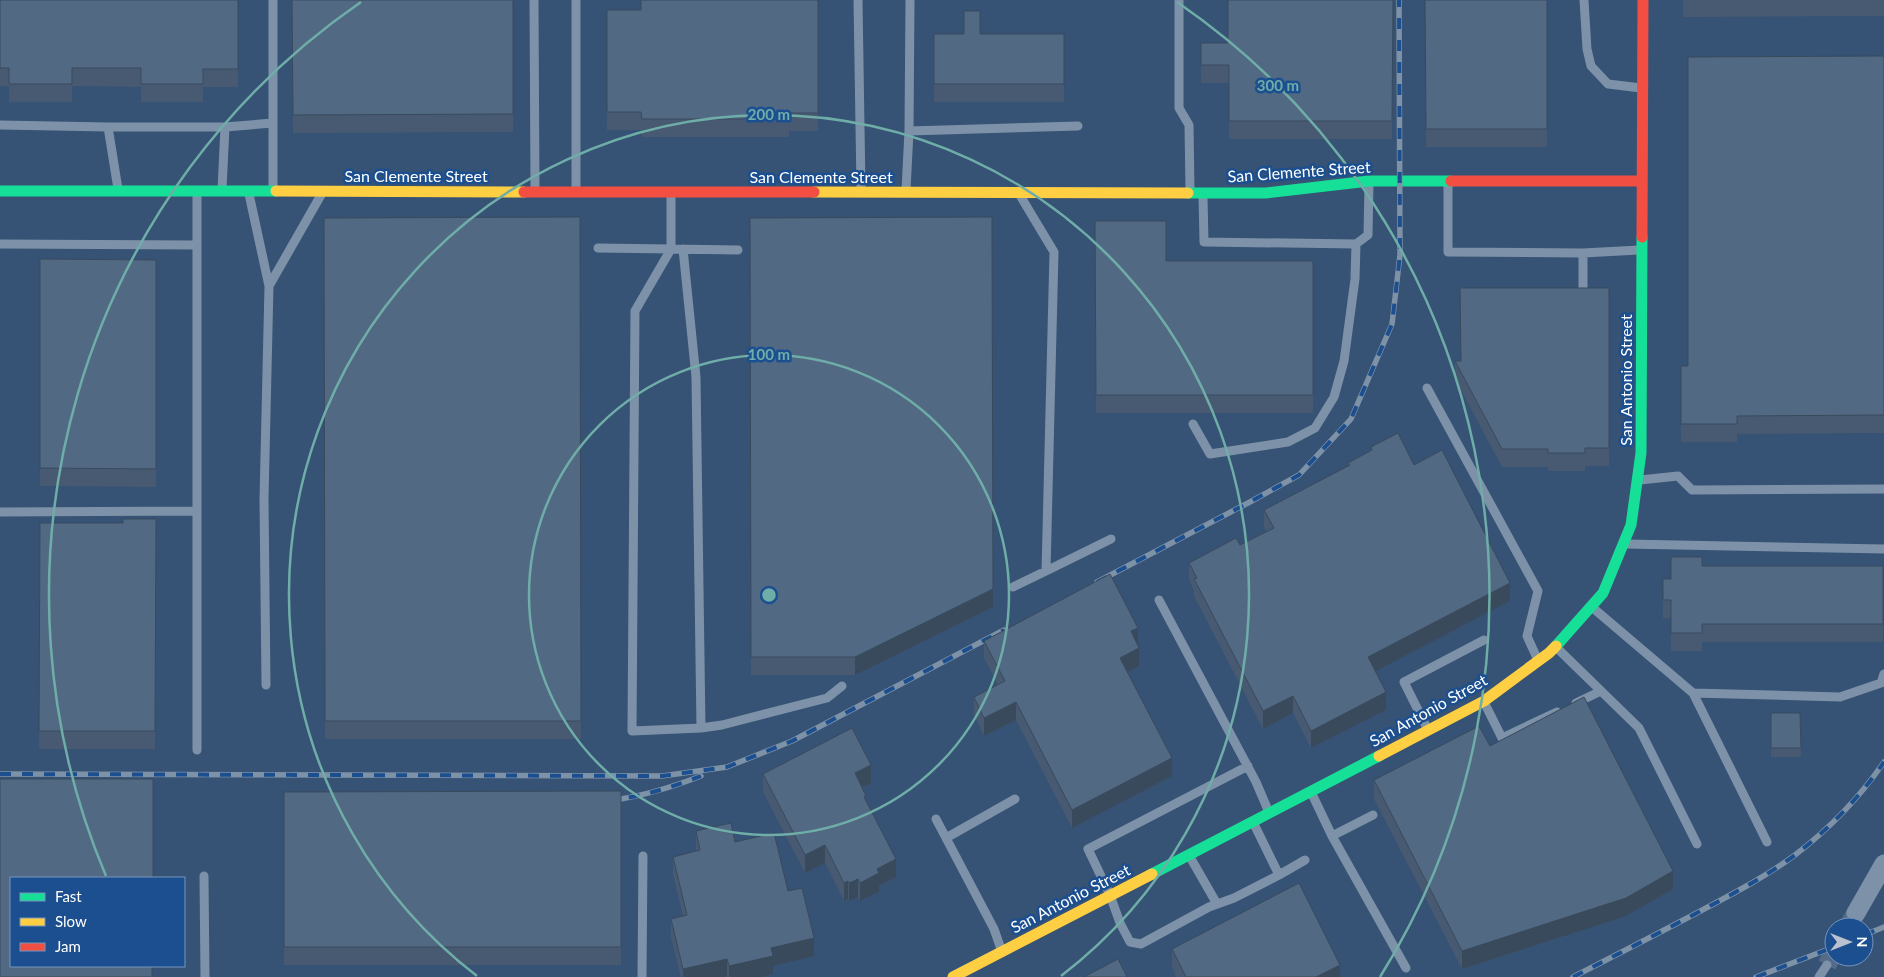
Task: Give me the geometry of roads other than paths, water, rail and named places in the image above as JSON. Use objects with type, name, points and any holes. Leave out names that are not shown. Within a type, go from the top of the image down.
[{"type":"street","name":"San Antonio Street","points":[[958,976],[1002,951],[1484,702],[1555,646],[1603,593],[1631,525],[1641,453],[1643,0]]},
{"type":"street","name":"San Clemente Street","points":[[0,191],[1266,193],[1369,182],[1641,181]]},
{"type":"street","points":[[1856,913],[1884,864]]},
{"type":"lane","points":[[273,0],[273,192]]},
{"type":"lane","points":[[534,0],[535,192]]},
{"type":"lane","points":[[576,0],[576,192]]},
{"type":"lane","points":[[858,0],[861,192]]},
{"type":"lane","points":[[905,192],[909,131],[910,0]]},
{"type":"lane","points":[[1179,0],[1180,108],[1189,125],[1190,193]]},
{"type":"lane","points":[[1584,0],[1586,49],[1590,66],[1608,84],[1642,88]]},
{"type":"lane","points":[[0,125],[108,128],[224,127],[273,123]]},
{"type":"lane","points":[[909,131],[1078,126]]},
{"type":"lane","points":[[222,192],[224,127]]},
{"type":"lane","points":[[108,128],[118,191]]},
{"type":"lane","points":[[1448,181],[1448,252],[1583,253],[1641,250]]},
{"type":"lane","points":[[1204,193],[1204,242],[1356,244],[1368,235],[1369,182]]},
{"type":"lane","points":[[197,191],[197,750]]},
{"type":"lane","points":[[248,192],[269,286],[264,499],[266,684]]},
{"type":"lane","points":[[269,286],[323,192]]},
{"type":"lane","points":[[672,192],[671,249],[635,311],[632,731],[701,728],[722,725],[826,698],[842,686]]},
{"type":"lane","points":[[1018,192],[1054,252],[1046,570]]},
{"type":"lane","points":[[0,244],[197,245]]},
{"type":"lane","points":[[1193,424],[1210,454],[1288,442],[1314,428],[1334,396],[1344,361],[1355,279],[1356,244]]},
{"type":"lane","points":[[598,248],[738,250]]},
{"type":"lane","points":[[683,250],[696,378],[701,728]]},
{"type":"lane","points":[[1582,293],[1583,253]]},
{"type":"lane","points":[[1427,388],[1538,591],[1527,636],[1538,661]]},
{"type":"lane","points":[[1638,480],[1678,476],[1692,490],[1884,489]]},
{"type":"lane","points":[[0,512],[197,511]]},
{"type":"lane","points":[[1013,587],[1111,539]]},
{"type":"lane","points":[[1624,544],[1884,549]]},
{"type":"lane","points":[[1159,600],[1248,766],[1270,813]]},
{"type":"lane","points":[[1591,606],[1692,693],[1767,842]]},
{"type":"lane","points":[[1428,730],[1404,682],[1484,640]]},
{"type":"lane","points":[[1555,646],[1639,728],[1696,844]]},
{"type":"lane","points":[[1692,693],[1840,697],[1881,683],[1884,674]]},
{"type":"lane","points":[[1484,702],[1502,738],[1601,691]]},
{"type":"lane","points":[[1248,766],[1088,849],[1130,942],[1141,944],[1305,860]]},
{"type":"lane","points":[[1310,791],[1332,836],[1406,968]]},
{"type":"lane","points":[[946,838],[1015,799]]},
{"type":"lane","points":[[1332,836],[1373,815]]},
{"type":"lane","points":[[936,819],[994,929],[1002,951]]},
{"type":"lane","points":[[1253,821],[1279,875]]},
{"type":"lane","points":[[1188,855],[1217,904]]},
{"type":"lane","points":[[642,977],[643,856]]},
{"type":"lane","points":[[204,876],[205,977]]},
{"type":"tunnel","points":[[1854,917],[1856,913]]},
{"type":"railway","points":[[1097,582],[1299,475],[1351,419],[1392,324],[1400,255],[1399,0]]},
{"type":"railway","points":[[0,774],[662,776],[727,767],[792,741],[1004,630]]},
{"type":"railway","points":[[1573,977],[1730,895],[1785,862],[1820,834],[1843,812],[1865,788],[1884,762]]},
{"type":"railway","points":[[607,801],[655,792],[701,776]]},
{"type":"railway","points":[[1874,931],[1884,927]]},
{"type":"railway","points":[[1756,977],[1824,951]]}]
